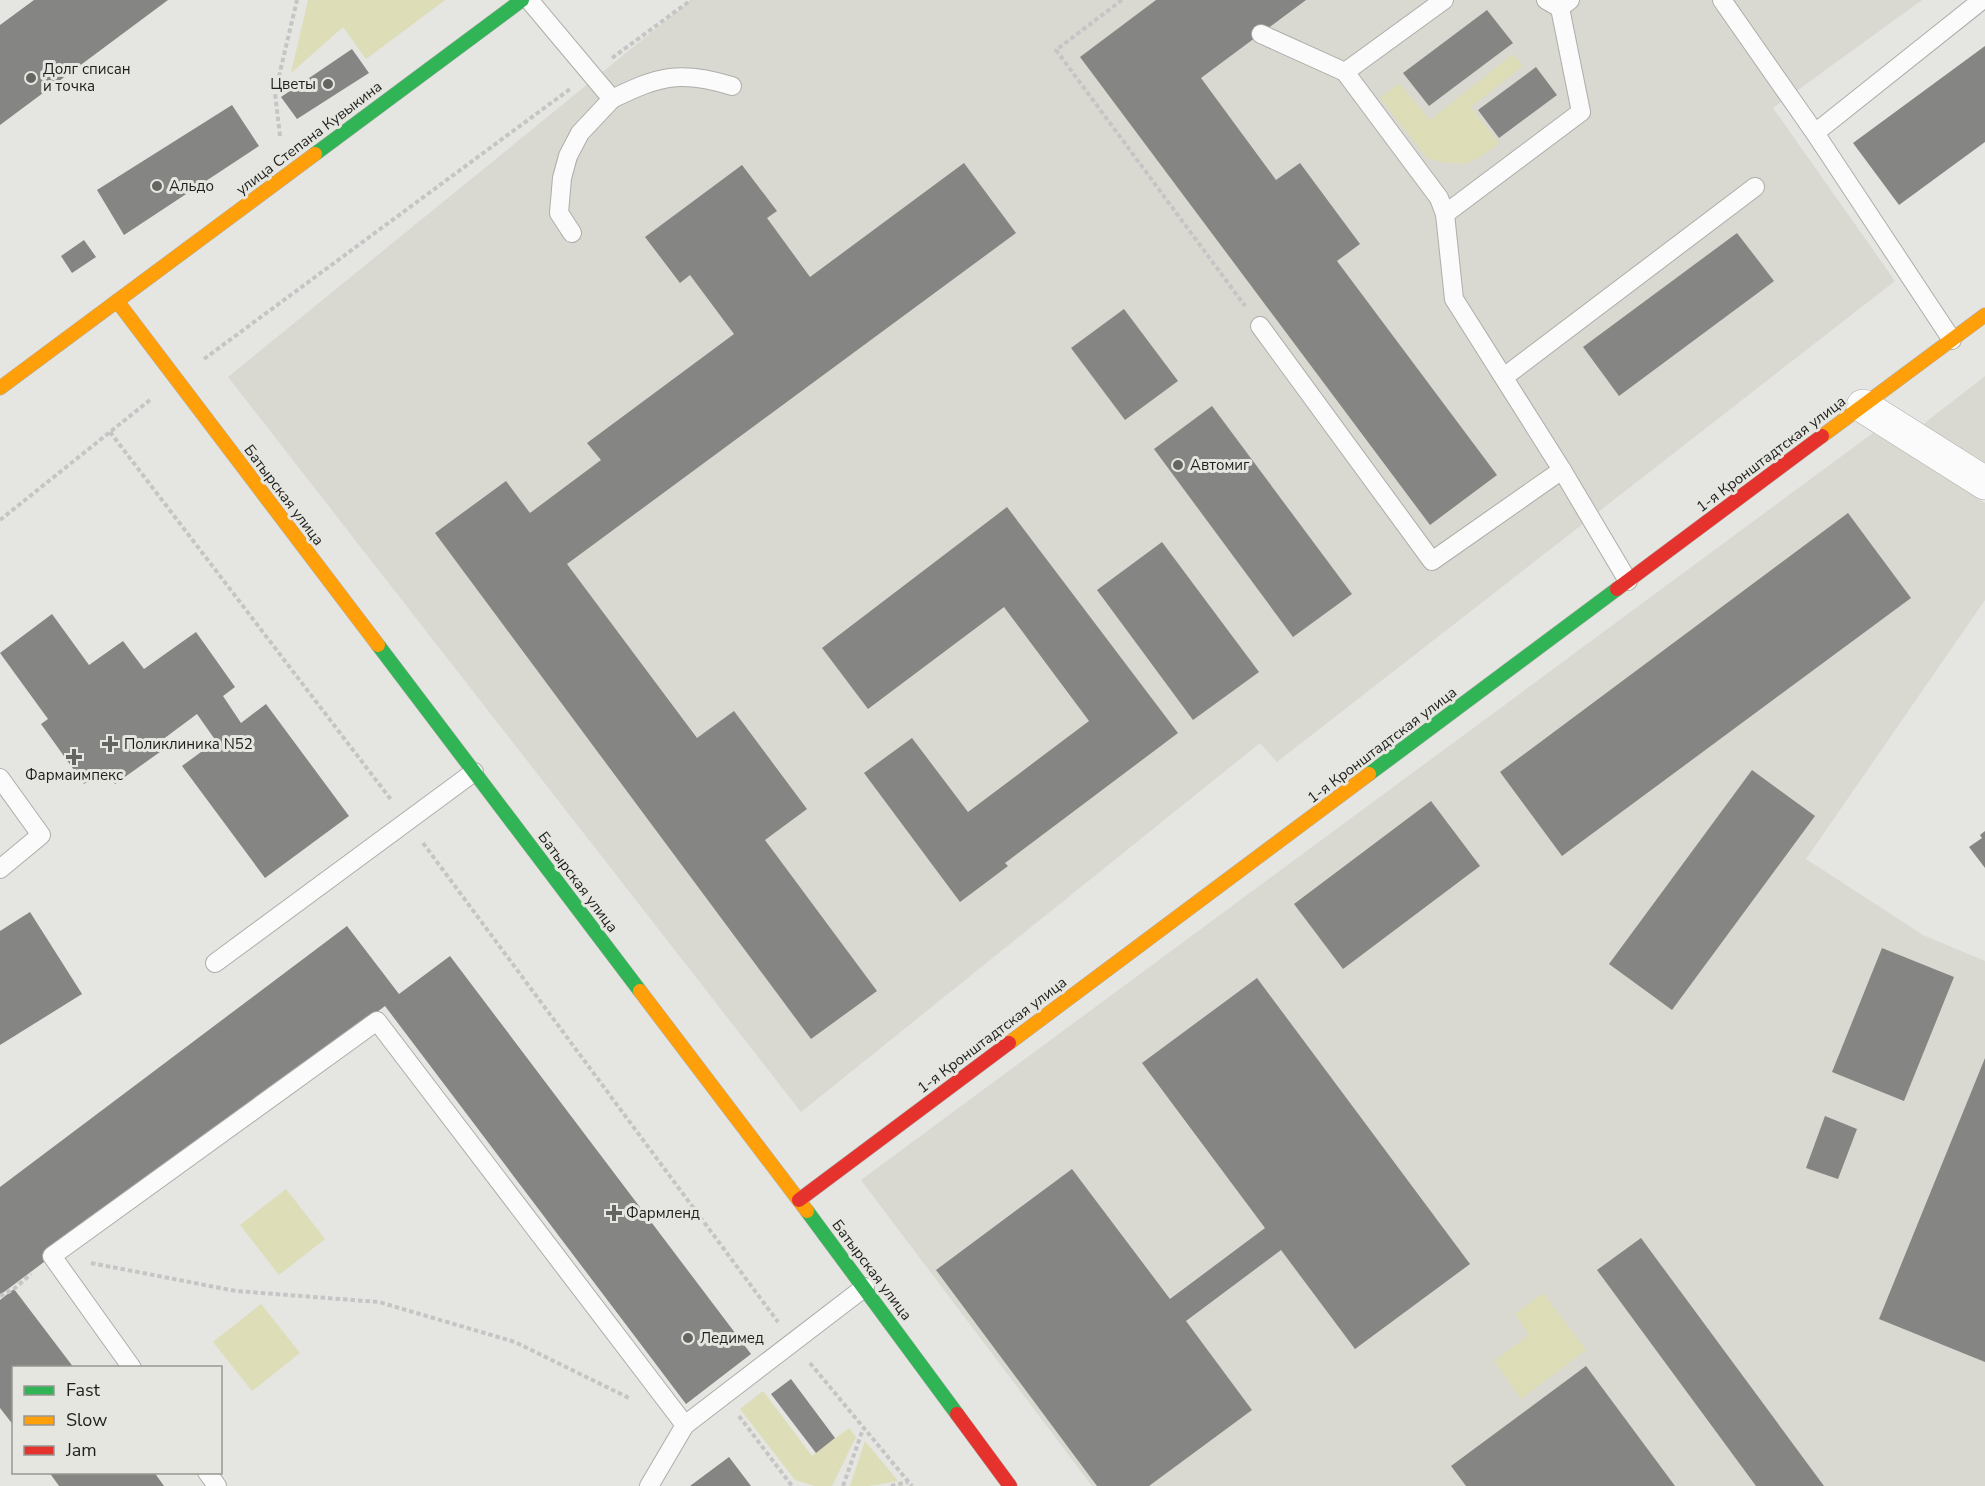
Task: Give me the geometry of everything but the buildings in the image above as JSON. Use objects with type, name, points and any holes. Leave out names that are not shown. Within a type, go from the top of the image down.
[{"type":"street","name":"улица Степана Кувыкина","points":[[0,388],[522,0]]},
{"type":"street","name":"Батырская улица","points":[[117,301],[865,1287],[1004,1484]]},
{"type":"street","name":"1-я Кронштадтская улица","points":[[799,1200],[1985,315]]},
{"type":"street","points":[[1863,406],[1985,483]]},
{"type":"lane","points":[[530,0],[612,99]]},
{"type":"lane","points":[[1345,72],[1444,0]]},
{"type":"lane","points":[[1722,0],[1815,134],[1952,340]]},
{"type":"lane","points":[[1815,134],[1982,0]]},
{"type":"lane","points":[[1445,214],[1581,112],[1559,3]]},
{"type":"lane","points":[[1261,34],[1345,72],[1439,198],[1445,214],[1454,299],[1562,470],[1628,581]]},
{"type":"lane","points":[[572,232],[560,213],[562,178],[568,156],[580,133],[612,99],[664,77],[705,79],[732,86]]},
{"type":"lane","points":[[1504,378],[1755,187]]},
{"type":"lane","points":[[1260,326],[1432,561],[1562,470]]},
{"type":"lane","points":[[215,963],[474,772]]},
{"type":"lane","points":[[0,778],[41,835],[0,869]]},
{"type":"lane","points":[[131,1366],[52,1256],[377,1022],[685,1425]]},
{"type":"lane","points":[[649,1486],[685,1425],[794,1344],[865,1287]]},
{"type":"lane","points":[[208,1474],[217,1486]]},
{"type":"path","points":[[280,136],[274,93],[297,0]]},
{"type":"path","points":[[0,520],[175,380],[691,0]]},
{"type":"path","points":[[1122,0],[1056,50],[1260,326]]},
{"type":"path","points":[[110,432],[407,821],[794,1344],[910,1484]]},
{"type":"path","points":[[0,1296],[14,1288],[52,1256],[237,1291],[379,1302],[515,1342],[632,1399]]},
{"type":"path","points":[[725,1396],[792,1486]]},
{"type":"path","points":[[843,1486],[864,1428]]},
{"type":"path","points":[[891,1486],[910,1484]]},
{"type":"shaded area","points":[[691,0],[1922,0],[1773,108],[1895,281],[1277,762],[1260,743],[801,1112],[228,377]]},
{"type":"shaded area","points":[[1985,376],[1985,477],[1912,433]]},
{"type":"shaded area","points":[[1873,433],[1985,503],[1985,600],[1806,859],[1923,935],[1985,961],[1985,1486],[1092,1486],[861,1180]]},
{"type":"green space","points":[[308,0],[445,0],[366,59],[343,27],[291,73]]},
{"type":"green space","points":[[1513,54],[1523,66],[1471,107],[1499,143],[1482,156],[1466,164],[1440,162],[1427,158],[1380,98],[1399,83],[1430,120]]},
{"type":"green space","points":[[286,1189],[325,1239],[279,1275],[240,1225]]},
{"type":"green space","points":[[1543,1293],[1586,1350],[1521,1399],[1494,1361],[1529,1335],[1515,1314]]},
{"type":"green space","points":[[261,1304],[300,1353],[252,1391],[213,1342]]},
{"type":"green space","points":[[763,1391],[812,1456],[849,1428],[856,1437],[832,1486],[815,1486],[795,1480],[740,1409]]},
{"type":"green space","points":[[865,1441],[898,1481],[869,1486],[850,1486]]},
{"type":"traffic: fast","points":[[315,154],[522,0]]},
{"type":"traffic: fast","points":[[1369,774],[1617,589]]},
{"type":"traffic: fast","points":[[378,645],[640,991]]},
{"type":"traffic: fast","points":[[807,1211],[957,1414]]},
{"type":"traffic: slow","points":[[0,388],[315,154]]},
{"type":"traffic: slow","points":[[117,301],[378,645]]},
{"type":"traffic: slow","points":[[1822,436],[1985,315]]},
{"type":"traffic: slow","points":[[1009,1043],[1369,774]]},
{"type":"traffic: slow","points":[[640,991],[807,1211]]},
{"type":"traffic: jam","points":[[1617,589],[1822,436]]},
{"type":"traffic: jam","points":[[799,1200],[1009,1043]]},
{"type":"traffic: jam","points":[[957,1414],[1010,1486]]},
{"type":"place","name":"Долг списан и точка","points":[[31,78]]},
{"type":"place","name":"Цветы","points":[[328,84]]},
{"type":"place","name":"Альдо","points":[[157,186]]},
{"type":"place","name":"Автомиг","points":[[1178,465]]},
{"type":"place","name":"Поликлиника N52","points":[[110,744]]},
{"type":"place","name":"Фармаимпекс","points":[[74,757]]},
{"type":"place","name":"Фармленд","points":[[614,1213]]},
{"type":"place","name":"Ледимед","points":[[688,1338]]}]
